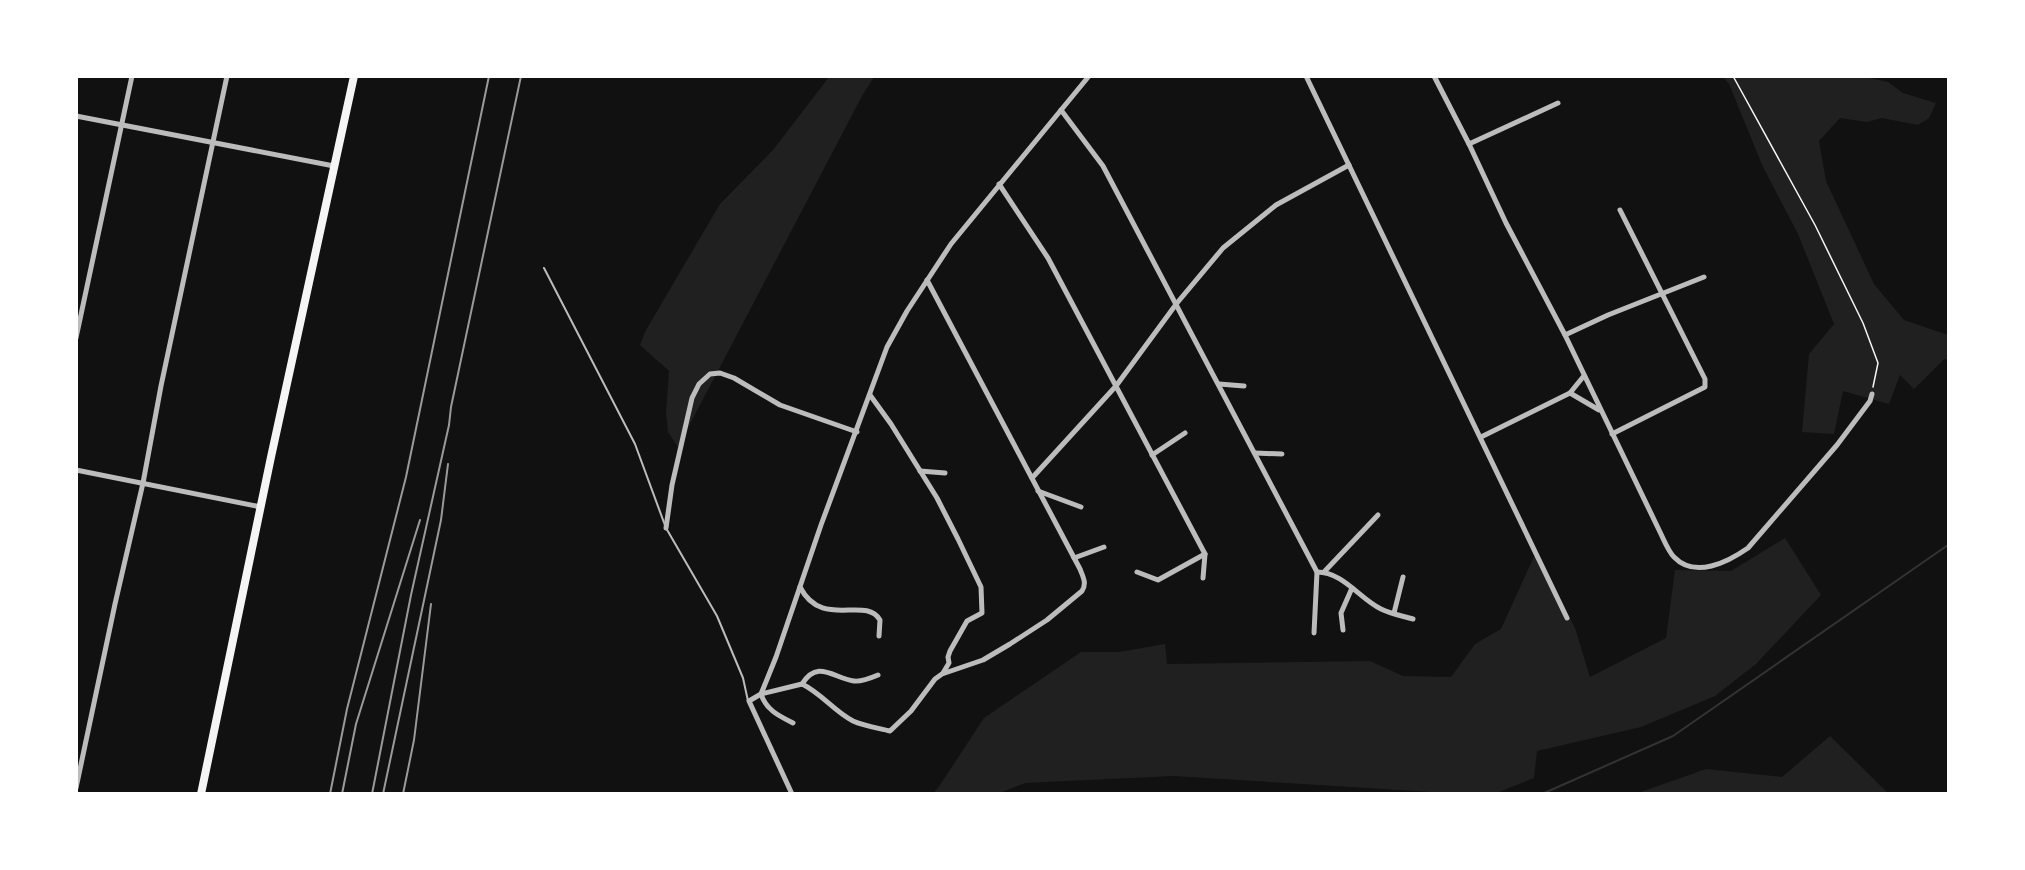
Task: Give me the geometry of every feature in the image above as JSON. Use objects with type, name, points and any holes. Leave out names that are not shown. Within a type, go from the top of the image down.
[{"type":"main road","points":[[201,794],[354,76]]},
{"type":"street","points":[[76,338],[132,76]]},
{"type":"street","points":[[76,788],[143,483],[172,331],[227,76]]},
{"type":"street","points":[[793,723],[770,709],[764,703],[761,694],[776,657],[820,525],[857,432],[887,347],[951,244],[1089,76]]},
{"type":"street","points":[[1306,76],[1567,618]]},
{"type":"street","points":[[1434,76],[1674,557],[1697,568],[1715,565],[1733,558],[1748,548],[1829,453],[1870,401],[1872,394]]},
{"type":"street","points":[[1469,144],[1558,103]]},
{"type":"street","points":[[1061,110],[1102,166],[1321,572],[1352,588],[1381,609],[1413,619]]},
{"type":"street","points":[[76,116],[334,166]]},
{"type":"street","points":[[1032,478],[1116,386],[1177,303],[1223,248],[1276,205],[1349,165]]},
{"type":"street","points":[[999,184],[1048,258],[1204,554],[1203,578]]},
{"type":"street","points":[[1612,434],[1705,387],[1705,379],[1620,210]]},
{"type":"street","points":[[1565,335],[1704,277]]},
{"type":"street","points":[[802,684],[853,721],[890,731],[911,711],[935,679],[942,674],[983,660],[1010,644],[1047,620],[1082,591],[1085,582],[927,280]]},
{"type":"street","points":[[666,528],[672,485],[692,398],[699,384],[710,374],[720,373],[734,378],[780,405],[857,432]]},
{"type":"street","points":[[1481,437],[1570,393],[1583,377]]},
{"type":"street","points":[[1219,384],[1244,386]]},
{"type":"street","points":[[1570,393],[1600,411]]},
{"type":"street","points":[[870,395],[920,471],[953,528],[981,587],[981,613],[967,621],[950,651],[949,663],[942,674]]},
{"type":"street","points":[[1152,455],[1185,434]]},
{"type":"street","points":[[1255,453],[1282,454]]},
{"type":"street","points":[[76,470],[261,507]]},
{"type":"street","points":[[920,471],[945,473]]},
{"type":"street","points":[[1038,491],[1081,507]]},
{"type":"street","points":[[1314,633],[1321,572],[1378,515]]},
{"type":"street","points":[[1074,558],[1104,547]]},
{"type":"street","points":[[1137,572],[1158,580],[1204,554]]},
{"type":"street","points":[[1394,613],[1403,577]]},
{"type":"street","points":[[800,587],[805,596],[821,609],[860,610],[872,613],[879,620],[879,636]]},
{"type":"street","points":[[1344,630],[1341,613],[1352,588]]},
{"type":"street","points":[[792,794],[748,701],[761,694],[802,684],[808,675],[820,671],[854,681],[878,675]]},
{"type":"lane","points":[[544,268],[635,444],[666,528],[717,616],[743,678],[748,701]]},
{"type":"path","points":[[1733,76],[1815,225],[1863,323],[1878,363],[1872,394]]},
{"type":"shaded area","points":[[829,77],[874,77],[678,447],[668,432],[666,413],[669,371],[640,345],[646,330],[720,204],[773,150]]},
{"type":"shaded area","points":[[1723,77],[1865,77],[1888,82],[1903,93],[1936,103],[1929,118],[1918,125],[1882,118],[1867,122],[1840,118],[1819,141],[1826,181],[1874,284],[1904,320],[1948,335],[1948,360],[1944,359],[1914,389],[1900,375],[1889,404],[1843,391],[1834,434],[1802,432],[1809,354],[1834,324],[1798,234],[1763,167],[1729,84]]},
{"type":"shaded area","points":[[1785,538],[1821,595],[1756,664],[1715,696],[1641,727],[1537,751],[1534,778],[1499,792],[1448,793],[1173,776],[1025,783],[1000,793],[933,794],[984,718],[1081,652],[1119,652],[1165,644],[1167,664],[1370,661],[1403,676],[1451,677],[1475,644],[1501,629],[1536,552],[1575,628],[1590,677],[1666,638],[1675,570],[1731,571]]},
{"type":"shaded area","points":[[1830,736],[1888,793],[1638,793],[1706,769],[1782,777]]},
{"type":"waterway","points":[[1542,794],[1673,736],[1948,545]]},
{"type":"railway","points":[[330,794],[347,709],[406,477],[489,76]]},
{"type":"railway","points":[[372,794],[411,595],[449,425],[521,76]]},
{"type":"railway","points":[[383,794],[441,520],[448,464]]},
{"type":"railway","points":[[342,794],[356,724],[420,520]]},
{"type":"railway","points":[[403,794],[414,740],[431,604]]}]
